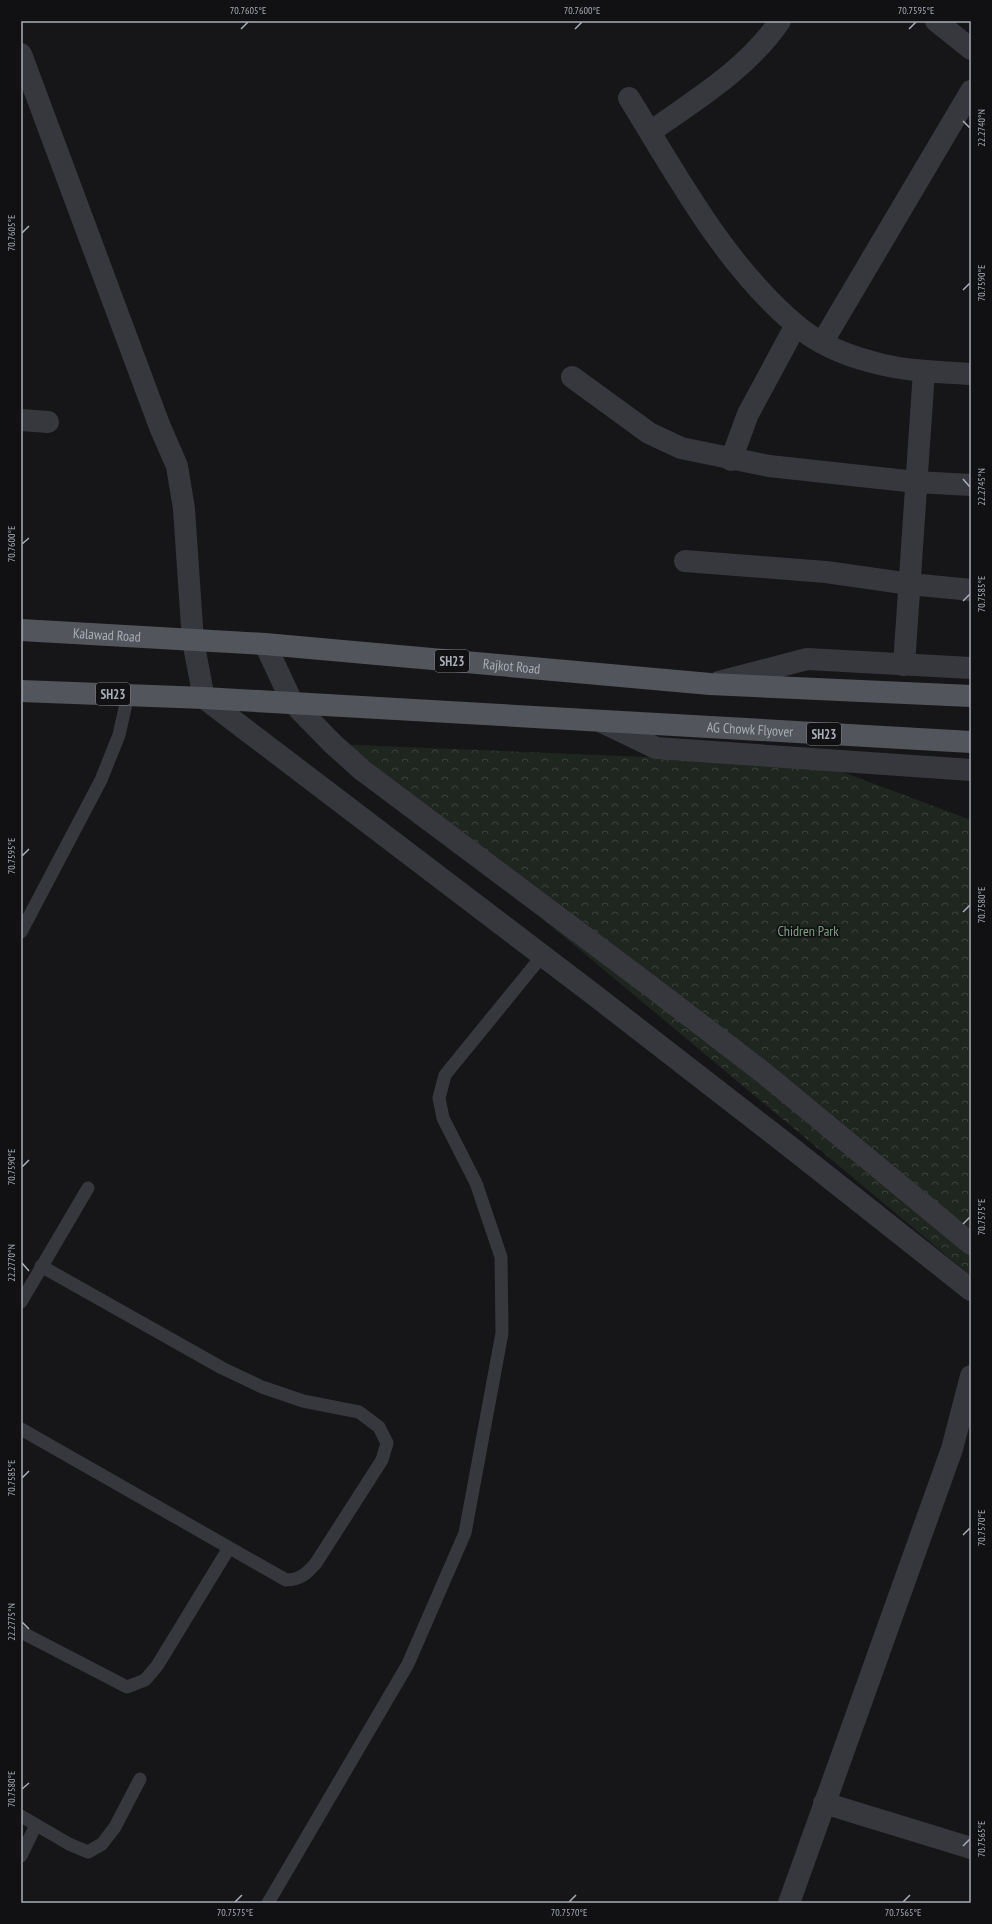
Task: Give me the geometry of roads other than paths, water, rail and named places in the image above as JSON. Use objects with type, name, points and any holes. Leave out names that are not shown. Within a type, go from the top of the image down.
[{"type":"main road","name":"Kalawad Road","points":[[21,630],[194,641]]},
{"type":"main road","name":"Rajkot Road","points":[[194,641],[265,644],[710,684]]},
{"type":"main road","name":"SH23","points":[[710,684],[971,696]]},
{"type":"main road","name":"SH23","points":[[21,691],[292,702],[600,721]]},
{"type":"main road","name":"AG Chowk Flyover","points":[[600,721],[971,742]]},
{"type":"street","points":[[650,132],[739,68],[770,36],[780,21]]},
{"type":"street","points":[[936,21],[971,49]]},
{"type":"street","points":[[21,54],[160,427],[176,466],[184,509],[194,641],[204,698],[796,1150],[971,1290]]},
{"type":"street","points":[[822,343],[971,91]]},
{"type":"street","points":[[629,98],[690,196],[727,251],[758,288],[796,325],[822,343],[872,363],[924,371],[971,374]]},
{"type":"street","points":[[731,460],[748,414],[796,325]]},
{"type":"street","points":[[904,665],[924,371]]},
{"type":"street","points":[[572,377],[649,432],[681,448],[731,460],[768,466],[916,482],[971,485]]},
{"type":"street","points":[[21,420],[48,422]]},
{"type":"street","points":[[685,561],[826,572],[910,584],[971,590]]},
{"type":"street","points":[[265,644],[292,702],[333,744],[362,770],[734,1050],[971,1244]]},
{"type":"street","points":[[710,684],[807,659],[971,668]]},
{"type":"street","points":[[600,721],[656,748],[971,770]]},
{"type":"street","points":[[789,1903],[952,1449],[971,1376]]},
{"type":"street","points":[[824,1803],[971,1848]]},
{"type":"lane","points":[[21,932],[101,780],[119,735],[128,695]]},
{"type":"lane","points":[[268,1903],[408,1664],[465,1533],[502,1332],[501,1257],[476,1183],[443,1118],[439,1098],[445,1075],[542,956]]},
{"type":"lane","points":[[21,1302],[88,1188]]},
{"type":"lane","points":[[21,1429],[286,1580],[296,1580],[305,1575],[316,1563],[382,1460],[387,1443],[379,1427],[359,1412],[303,1401],[262,1387],[222,1368],[41,1266]]},
{"type":"lane","points":[[21,1632],[127,1687],[145,1680],[157,1666],[229,1548]]},
{"type":"lane","points":[[21,1816],[69,1844],[88,1852],[102,1844],[115,1827],[140,1779]]},
{"type":"lane","points":[[21,1856],[36,1825]]},
{"type":"park label","name":"Chidren Park","points":[[808,931]]}]
